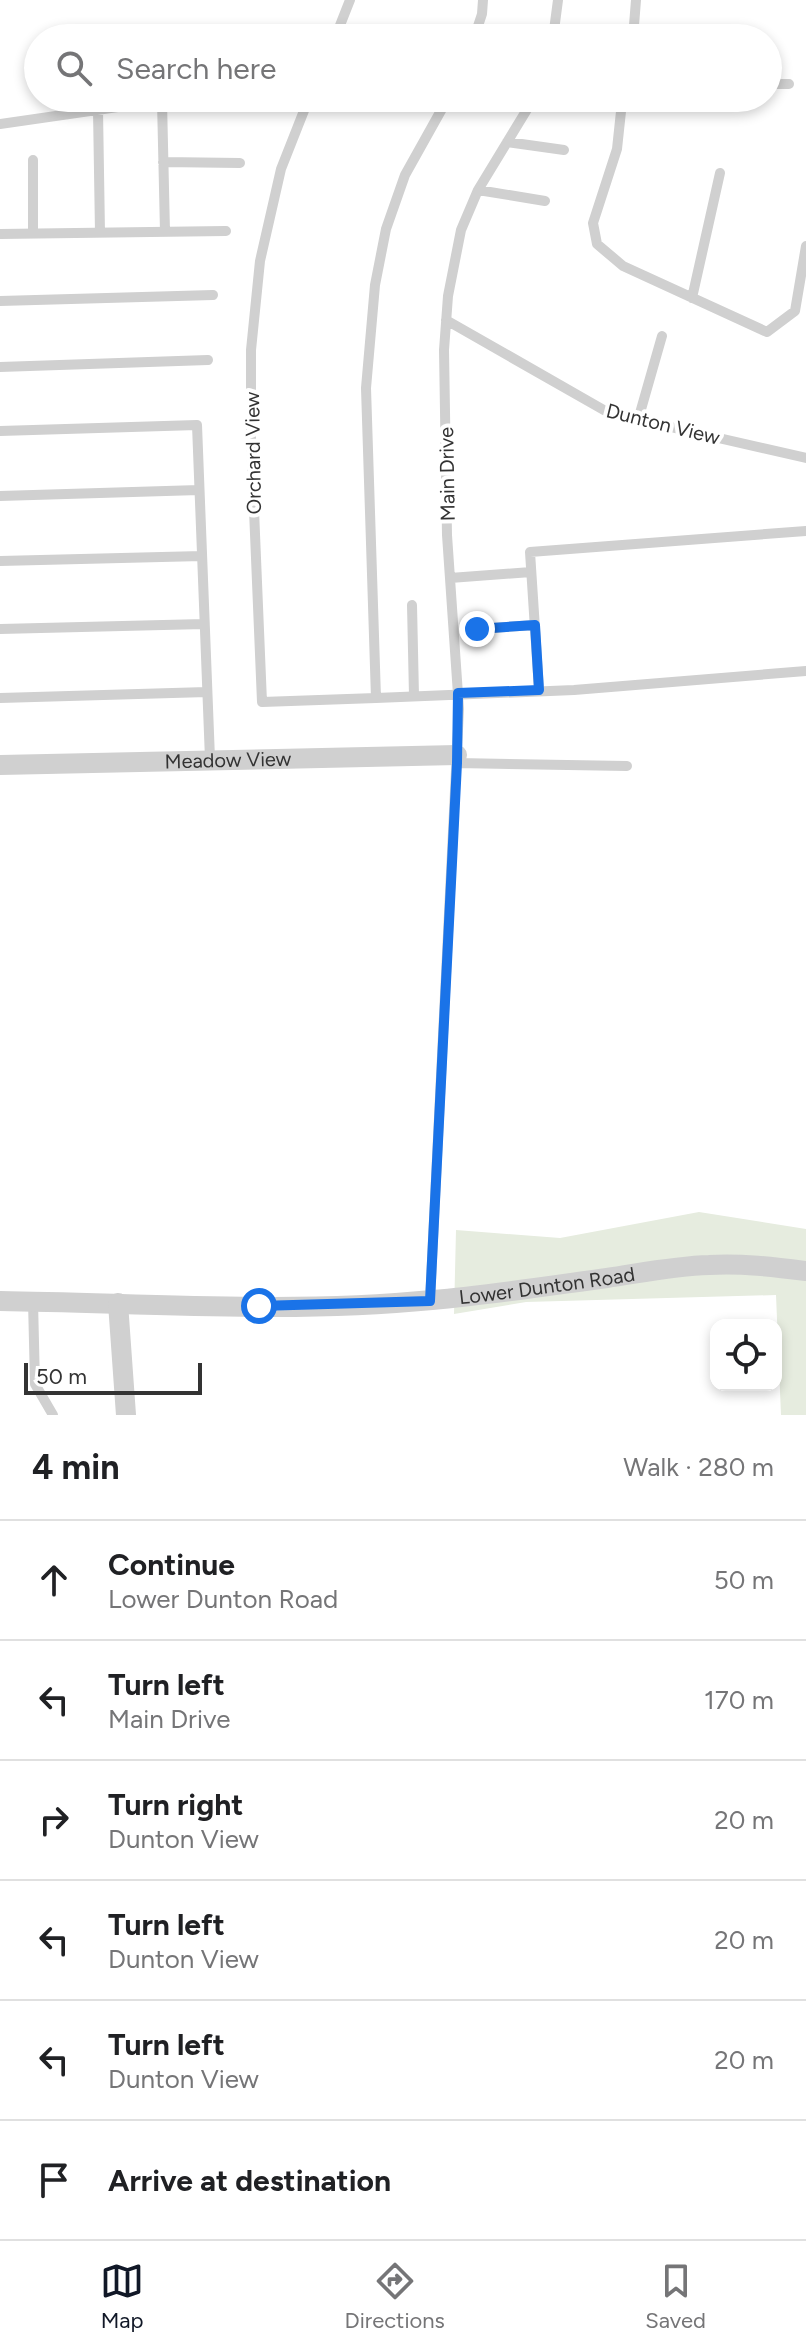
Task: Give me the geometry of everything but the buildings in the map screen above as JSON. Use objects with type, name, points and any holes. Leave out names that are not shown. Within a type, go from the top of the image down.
[{"type":"street","name":"Meadow View","points":[[0,765],[210,759],[457,759]]},
{"type":"street","name":"Lower Dunton Road","points":[[0,1301],[287,1306],[430,1301],[710,1265],[768,1266],[806,1271]]},
{"type":"street","points":[[118,1303],[126,1415]]},
{"type":"lane","points":[[341,24],[350,0]]},
{"type":"lane","points":[[479,24],[483,0]]},
{"type":"lane","points":[[555,24],[558,0]]},
{"type":"lane","points":[[634,24],[636,0]]},
{"type":"lane","points":[[782,84],[789,84]]},
{"type":"lane","points":[[0,124],[84,112]]},
{"type":"lane","points":[[98,112],[100,233]]},
{"type":"lane","points":[[162,112],[165,232]]},
{"type":"lane","name":"Orchard View","points":[[304,112],[278,184],[260,261],[251,350],[251,438],[262,702],[458,693]]},
{"type":"lane","points":[[376,698],[366,388],[375,285],[386,229],[405,175],[440,112]]},
{"type":"lane","name":"Main Drive","points":[[430,1301],[457,759],[458,693],[450,578],[444,350],[446,320],[461,230],[478,190],[525,112]]},
{"type":"lane","points":[[622,112],[617,149],[593,223],[597,244],[623,266],[767,332],[795,311],[806,246]]},
{"type":"lane","points":[[507,142],[564,150]]},
{"type":"lane","points":[[33,160],[33,234]]},
{"type":"lane","points":[[163,162],[240,163]]},
{"type":"lane","points":[[692,298],[720,173]]},
{"type":"lane","points":[[478,190],[545,201]]},
{"type":"lane","points":[[0,234],[226,231]]},
{"type":"lane","points":[[0,301],[213,295]]},
{"type":"lane","name":"Dunton View","points":[[446,320],[609,413],[806,458]]},
{"type":"lane","points":[[638,420],[662,336]]},
{"type":"lane","points":[[0,367],[208,360]]},
{"type":"lane","points":[[0,431],[197,425],[210,759]]},
{"type":"lane","points":[[0,496],[199,490]]},
{"type":"lane","points":[[539,690],[530,552],[806,531]]},
{"type":"lane","points":[[0,561],[202,556]]},
{"type":"lane","points":[[450,578],[531,572]]},
{"type":"lane","points":[[412,605],[414,696]]},
{"type":"lane","points":[[0,629],[204,624]]},
{"type":"lane","points":[[477,629],[535,625]]},
{"type":"lane","points":[[458,693],[806,671]]},
{"type":"lane","points":[[0,698],[207,692]]},
{"type":"lane","points":[[457,759],[627,766]]},
{"type":"lane","points":[[33,1301],[35,1384],[53,1415]]},
{"type":"shaded area","points":[[699,1212],[806,1229],[806,1415],[781,1415],[782,1319],[777,1319],[776,1295],[526,1302],[454,1314],[456,1230],[560,1238]]},
{"type":"route","points":[[259,1306],[430,1301],[458,693],[539,690],[535,625],[477,629]]}]
